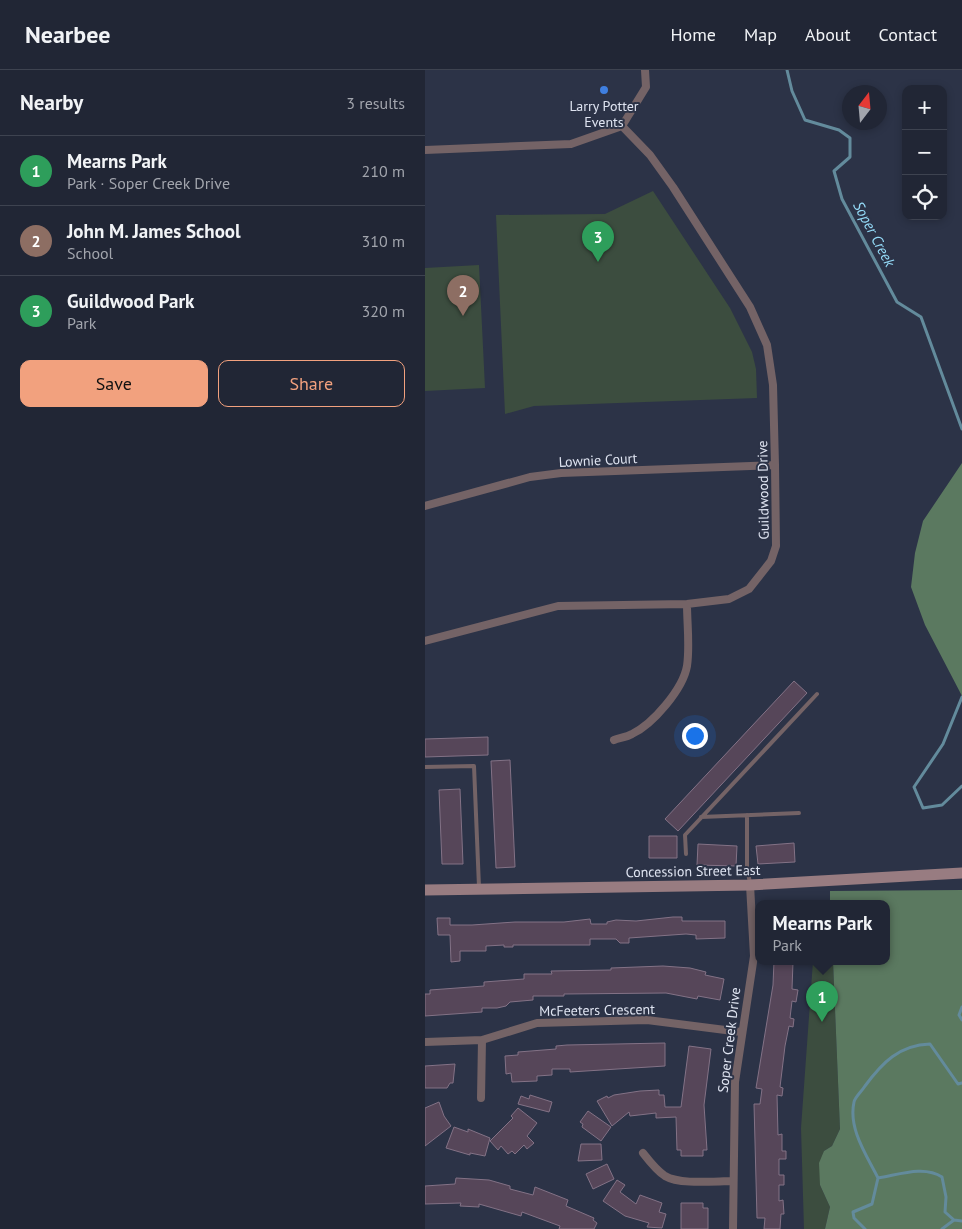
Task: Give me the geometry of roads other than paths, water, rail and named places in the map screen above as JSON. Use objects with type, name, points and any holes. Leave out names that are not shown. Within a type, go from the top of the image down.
[{"type":"street","points":[[425,150],[571,144],[622,126],[646,87],[645,70]]},
{"type":"street","name":"Guildwood Drive","points":[[425,641],[559,606],[687,604],[729,599],[749,589],[763,574],[771,561],[776,546],[775,465],[771,366],[767,345],[750,307],[673,187],[650,155],[622,126]]},
{"type":"street","name":"Lownie Court","points":[[425,506],[530,477],[561,473],[775,465]]},
{"type":"street","points":[[613,740],[632,734],[649,721],[677,691],[684,678],[687,664],[687,604]]},
{"type":"street","name":"Concession Street East","points":[[425,890],[750,885],[962,873]]},
{"type":"street","name":"Soper Creek Drive","points":[[733,1229],[735,1082],[753,956],[750,885]]},
{"type":"street","name":"McFeeters Crescent","points":[[425,1042],[482,1040],[537,1023],[647,1020],[741,1032]]},
{"type":"street","points":[[481,1098],[482,1040]]},
{"type":"street","points":[[643,1153],[657,1170],[668,1177],[683,1180],[733,1182]]},
{"type":"lane","points":[[686,854],[685,834],[817,694]]},
{"type":"lane","points":[[425,767],[474,766],[479,889]]},
{"type":"lane","points":[[701,817],[799,814]]},
{"type":"lane","points":[[747,815],[747,868],[750,885]]},
{"type":"waterway","name":"Soper Creek","points":[[787,70],[792,91],[805,120],[839,130],[850,138],[850,157],[834,171],[842,199],[897,302],[921,317],[962,429]]},
{"type":"waterway","name":"Soper Creek","points":[[962,697],[943,744],[914,787],[923,808],[942,805],[962,786]]},
{"type":"waterway","name":"Soper Creek","points":[[962,1007],[959,1015],[962,1020]]},
{"type":"waterway","name":"Soper Creek","points":[[962,1083],[958,1084],[930,1044],[919,1045],[900,1052],[878,1070],[856,1098],[853,1112],[856,1132],[878,1178],[919,1171],[935,1173],[942,1177],[946,1197],[945,1212],[954,1220],[962,1221]]},
{"type":"waterway","name":"Soper Creek","points":[[865,1229],[854,1218],[853,1212],[872,1204],[878,1178]]},
{"type":"waterway","name":"Soper Creek","points":[[942,1229],[954,1220]]},
{"type":"place","name":"Larry Potter Events","points":[[604,90]]},
{"type":"place","name":"Guildwood Park","points":[[598,262]]},
{"type":"place","name":"John M. James School","points":[[463,316]]},
{"type":"place","name":"Mearns Park","points":[[822,1022]]}]
